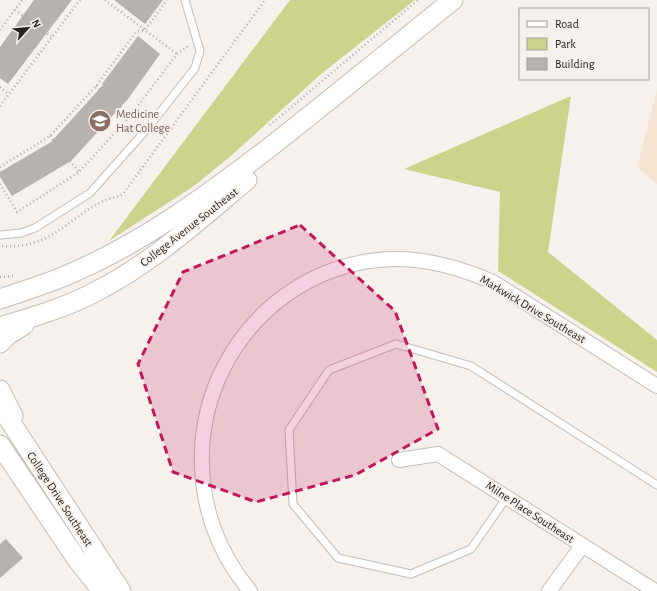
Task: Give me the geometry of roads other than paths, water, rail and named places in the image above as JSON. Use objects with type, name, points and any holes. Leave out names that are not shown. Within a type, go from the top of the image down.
[{"type":"street","name":"College Avenue Southeast","points":[[0,299],[20,284],[60,278],[91,264],[175,217],[214,191],[453,0]]},
{"type":"street","name":"College Avenue Southeast","points":[[0,327],[52,311],[94,293],[158,254],[299,136],[331,99]]},
{"type":"street","name":"Markwick Drive Southeast","points":[[250,591],[222,549],[208,511],[202,467],[206,416],[215,385],[236,345],[250,327],[271,307],[303,284],[329,272],[377,261],[414,260],[450,266],[470,272],[493,282],[657,386]]},
{"type":"street","points":[[0,290],[20,284]]},
{"type":"street","points":[[0,344],[8,335],[19,327],[52,311]]},
{"type":"street","points":[[0,390],[43,472]]},
{"type":"street","name":"College Drive Southeast","points":[[0,406],[121,591]]},
{"type":"street","name":"College Drive Southeast","points":[[0,445],[76,558],[102,591]]},
{"type":"street","name":"Milne Place Southeast","points":[[399,460],[438,454],[655,591]]},
{"type":"street","points":[[549,591],[582,546]]},
{"type":"lane","points":[[0,235],[21,233],[35,228],[90,193],[147,129],[195,68],[199,58],[200,51],[185,0]]},
{"type":"lane","points":[[507,497],[472,549],[411,574],[338,558],[294,504],[289,430],[328,370],[396,344],[470,366],[657,485]]},
{"type":"place","name":"Medicine Hat College","points":[[100,121]]}]
